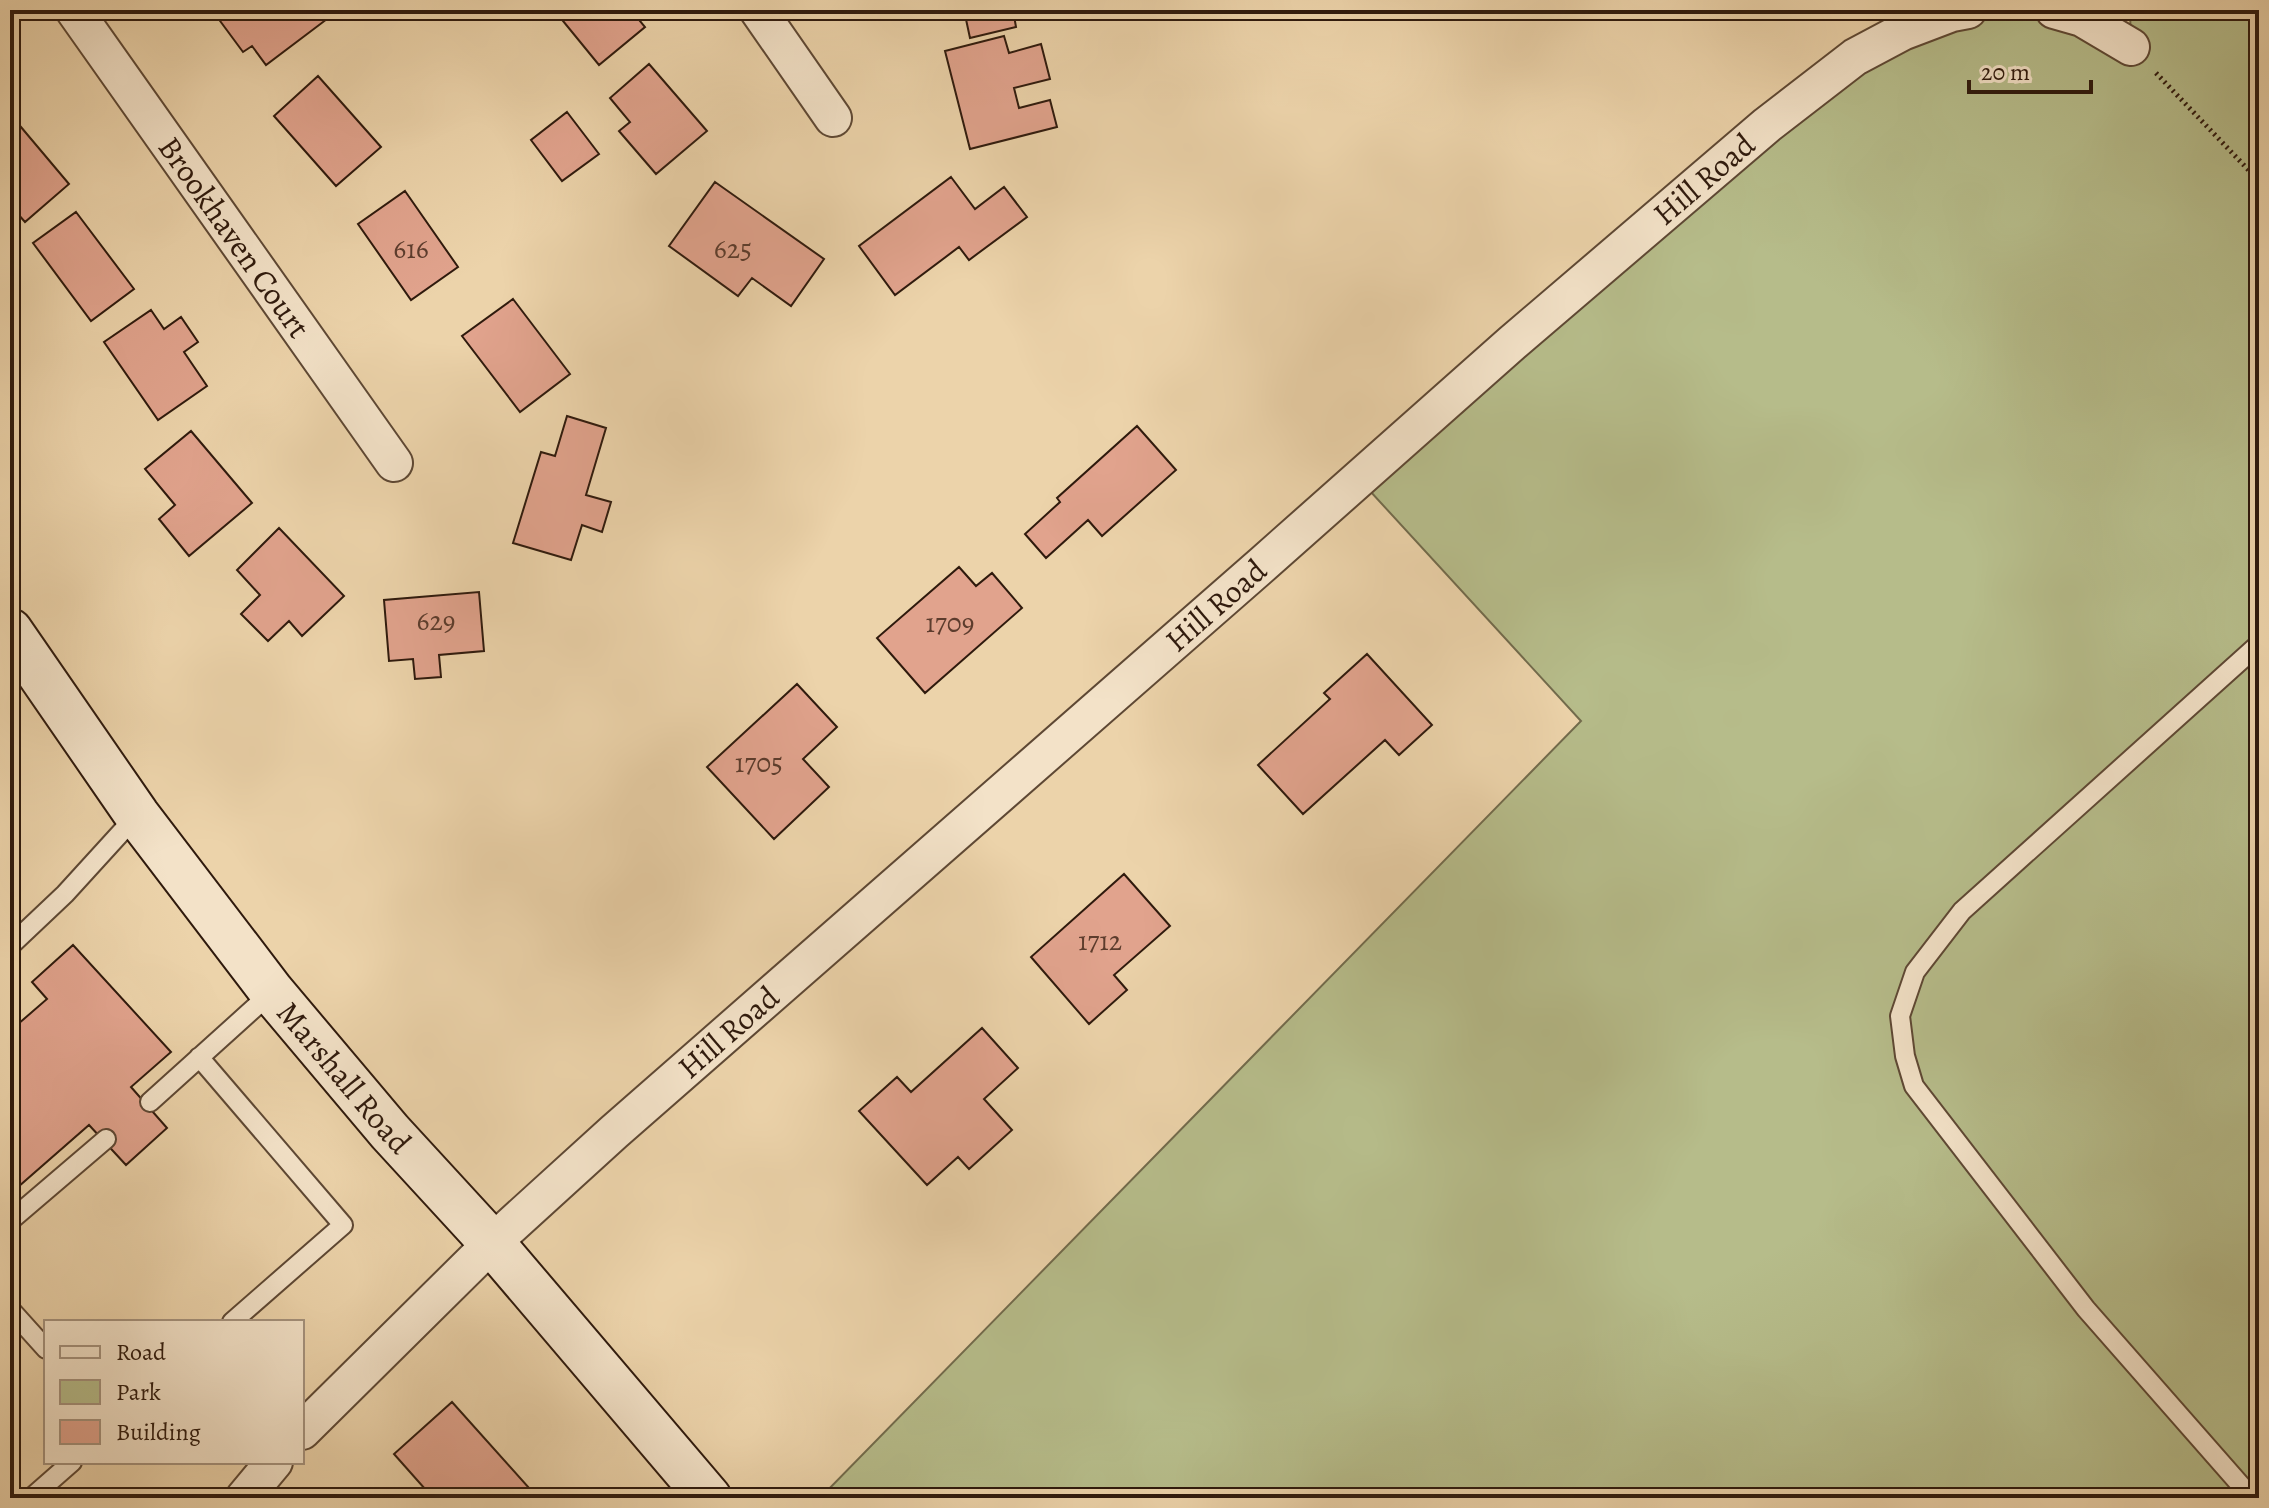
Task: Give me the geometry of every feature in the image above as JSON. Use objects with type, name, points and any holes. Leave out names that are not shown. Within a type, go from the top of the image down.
[{"type":"main road","name":"Marshall Road","points":[[10,631],[137,815],[272,992],[390,1132],[492,1243],[709,1498]]},
{"type":"street","name":"Brookhaven Court","points":[[74,10],[394,463]]},
{"type":"street","points":[[758,10],[833,118]]},
{"type":"street","name":"Hill Road","points":[[304,1429],[492,1243],[638,1110],[1512,343],[1767,125],[1855,57],[1902,32],[1968,10]]},
{"type":"street","points":[[2054,10],[2082,18],[2131,47]]},
{"type":"street","points":[[244,1498],[272,1464]]},
{"type":"lane","points":[[2252,1498],[2086,1309],[1914,1086],[1905,1056],[1900,1016],[1915,972],[1962,911],[2259,644]]},
{"type":"lane","points":[[10,946],[65,894],[137,815]]},
{"type":"lane","points":[[150,1102],[272,992]]},
{"type":"lane","points":[[199,1057],[343,1225],[234,1320]]},
{"type":"lane","points":[[10,1221],[106,1139]]},
{"type":"lane","points":[[10,1309],[44,1347]]},
{"type":"lane","points":[[31,1498],[70,1464]]},
{"type":"path","points":[[2131,47],[2259,181]]},
{"type":"green space","points":[[1968,10],[2054,10],[2131,46],[2130,10],[2259,10],[2259,1498],[820,1498],[1581,721],[1359,479],[1767,125]]},
{"type":"building","points":[[212,10],[332,10],[335,13],[266,65],[252,46],[243,52]]},
{"type":"building","points":[[554,10],[631,10],[645,27],[599,65]]},
{"type":"building","points":[[964,10],[1013,10],[1016,27],[970,38]]},
{"type":"building","points":[[1004,36],[1009,53],[1041,44],[1050,79],[1014,88],[1019,108],[1050,100],[1057,127],[970,149],[945,51]]},
{"type":"building","points":[[649,64],[707,131],[656,174],[619,131],[630,122],[610,98]]},
{"type":"building","points":[[318,76],[381,147],[336,186],[274,116]]},
{"type":"building","points":[[567,112],[599,154],[562,181],[531,140]]},
{"type":"building","points":[[10,114],[69,184],[25,222],[10,205]]},
{"type":"building","points":[[951,177],[975,209],[1004,187],[1027,217],[969,260],[959,247],[895,295],[859,246]]},
{"type":"building","points":[[715,182],[824,259],[791,306],[752,278],[738,296],[669,246]]},
{"type":"building","points":[[405,191],[458,267],[411,300],[358,224]]},
{"type":"building","points":[[76,212],[134,289],[91,321],[33,243]]},
{"type":"building","points":[[513,299],[570,374],[520,412],[462,336]]},
{"type":"building","points":[[151,310],[164,329],[181,317],[198,342],[184,352],[207,386],[158,420],[104,342]]},
{"type":"building","points":[[567,416],[606,428],[586,495],[611,502],[602,532],[582,525],[571,560],[513,543],[541,452],[555,456]]},
{"type":"building","points":[[1137,426],[1176,470],[1102,536],[1088,520],[1046,558],[1025,534],[1060,502],[1057,498]]},
{"type":"building","points":[[191,431],[252,503],[189,556],[159,519],[175,505],[145,469]]},
{"type":"building","points":[[279,528],[344,596],[302,636],[289,621],[268,641],[241,614],[260,595],[237,570]]},
{"type":"building","points":[[959,567],[976,586],[992,573],[1022,608],[925,693],[877,638]]},
{"type":"building","points":[[479,592],[484,651],[439,655],[441,677],[415,679],[413,659],[389,661],[384,600]]},
{"type":"building","points":[[1367,654],[1432,725],[1399,755],[1385,740],[1303,814],[1258,765],[1330,699],[1324,693]]},
{"type":"building","points":[[797,684],[837,727],[803,759],[829,787],[774,839],[707,767]]},
{"type":"building","points":[[1124,874],[1170,926],[1114,975],[1127,990],[1089,1024],[1031,957]]},
{"type":"building","points":[[73,945],[171,1052],[131,1087],[167,1128],[126,1165],[89,1125],[10,1194],[10,1031],[47,999],[32,982]]},
{"type":"building","points":[[982,1028],[1018,1068],[984,1099],[1012,1130],[969,1169],[958,1157],[927,1185],[859,1111],[897,1077],[911,1092]]},
{"type":"building","points":[[452,1402],[538,1498],[433,1498],[394,1454]]}]
